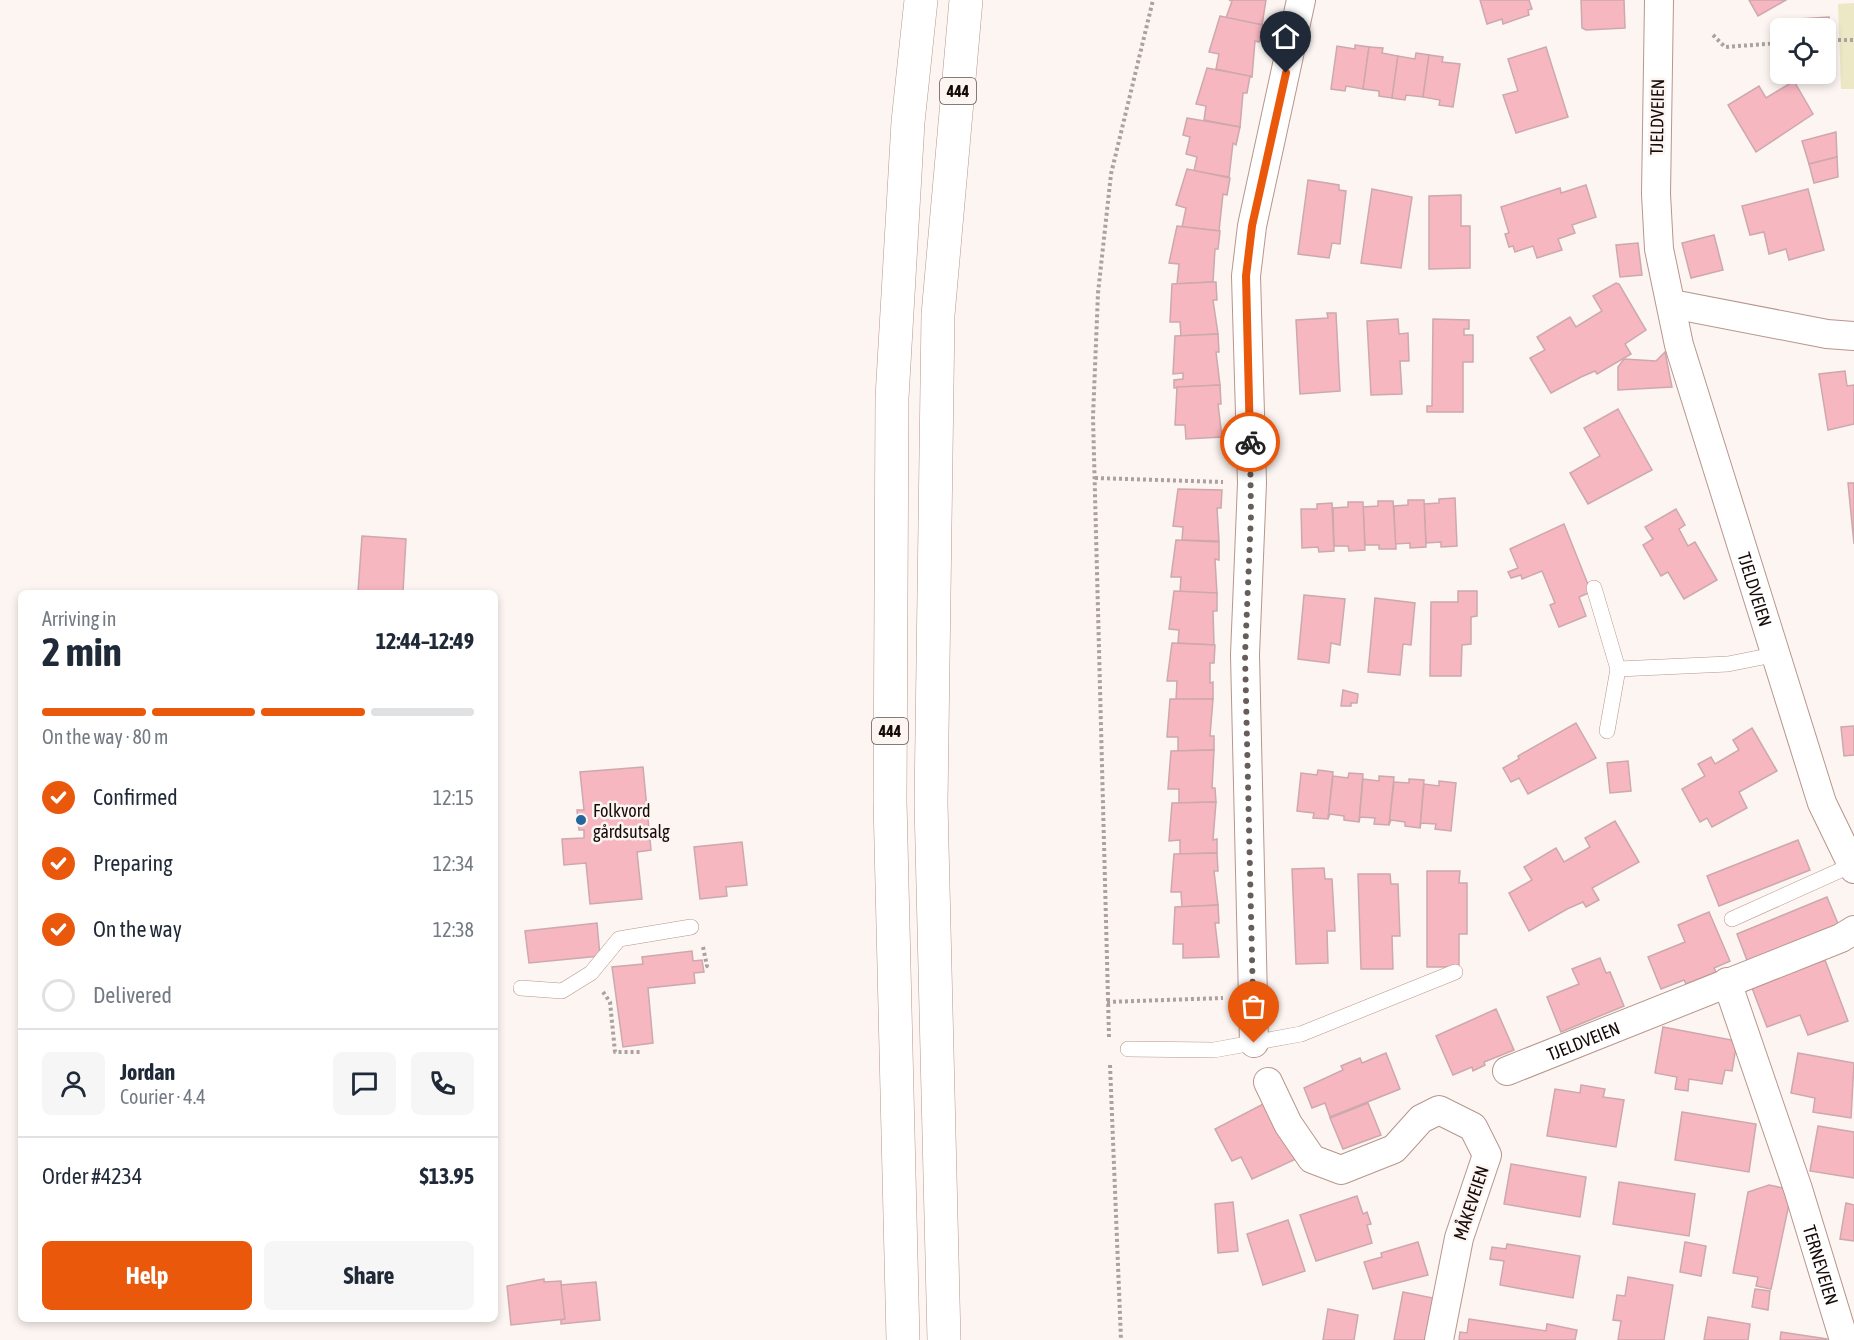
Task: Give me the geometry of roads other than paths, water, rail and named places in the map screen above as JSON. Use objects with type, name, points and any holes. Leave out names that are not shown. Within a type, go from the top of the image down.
[{"type":"highway","name":"444","points":[[903,1340],[890,801],[892,398],[908,122],[921,0]]},
{"type":"highway","name":"444","points":[[944,1340],[932,803],[938,315],[966,0]]},
{"type":"street","points":[[1254,1043],[1245,655],[1251,483],[1246,276],[1252,226],[1301,0]]},
{"type":"street","name":"TJELDVEIEN","points":[[1659,0],[1656,194],[1659,249],[1672,304],[1678,345],[1778,654],[1822,803],[1853,867]]},
{"type":"street","points":[[1672,304],[1827,334],[1854,336]]},
{"type":"street","name":"TJELDVEIEN","points":[[1507,1071],[1841,938],[1854,930]]},
{"type":"street","name":"TERNEVEIEN","points":[[1727,982],[1798,1189],[1844,1340]]},
{"type":"street","name":"MÅKEVEIEN","points":[[1268,1082],[1288,1124],[1312,1159],[1341,1170],[1394,1149],[1421,1119],[1439,1110],[1473,1127],[1487,1155],[1459,1238],[1439,1340]]},
{"type":"lane","points":[[1594,588],[1618,669],[1607,731]]},
{"type":"lane","points":[[1618,669],[1728,664],[1778,654]]},
{"type":"lane","points":[[1732,919],[1853,867]]},
{"type":"lane","points":[[520,988],[562,991],[591,973],[619,939],[692,927]]},
{"type":"lane","points":[[1128,1049],[1214,1050],[1301,1034],[1455,972]]},
{"type":"place","name":"Folkvord gårdsutsalg","points":[[581,820]]}]
